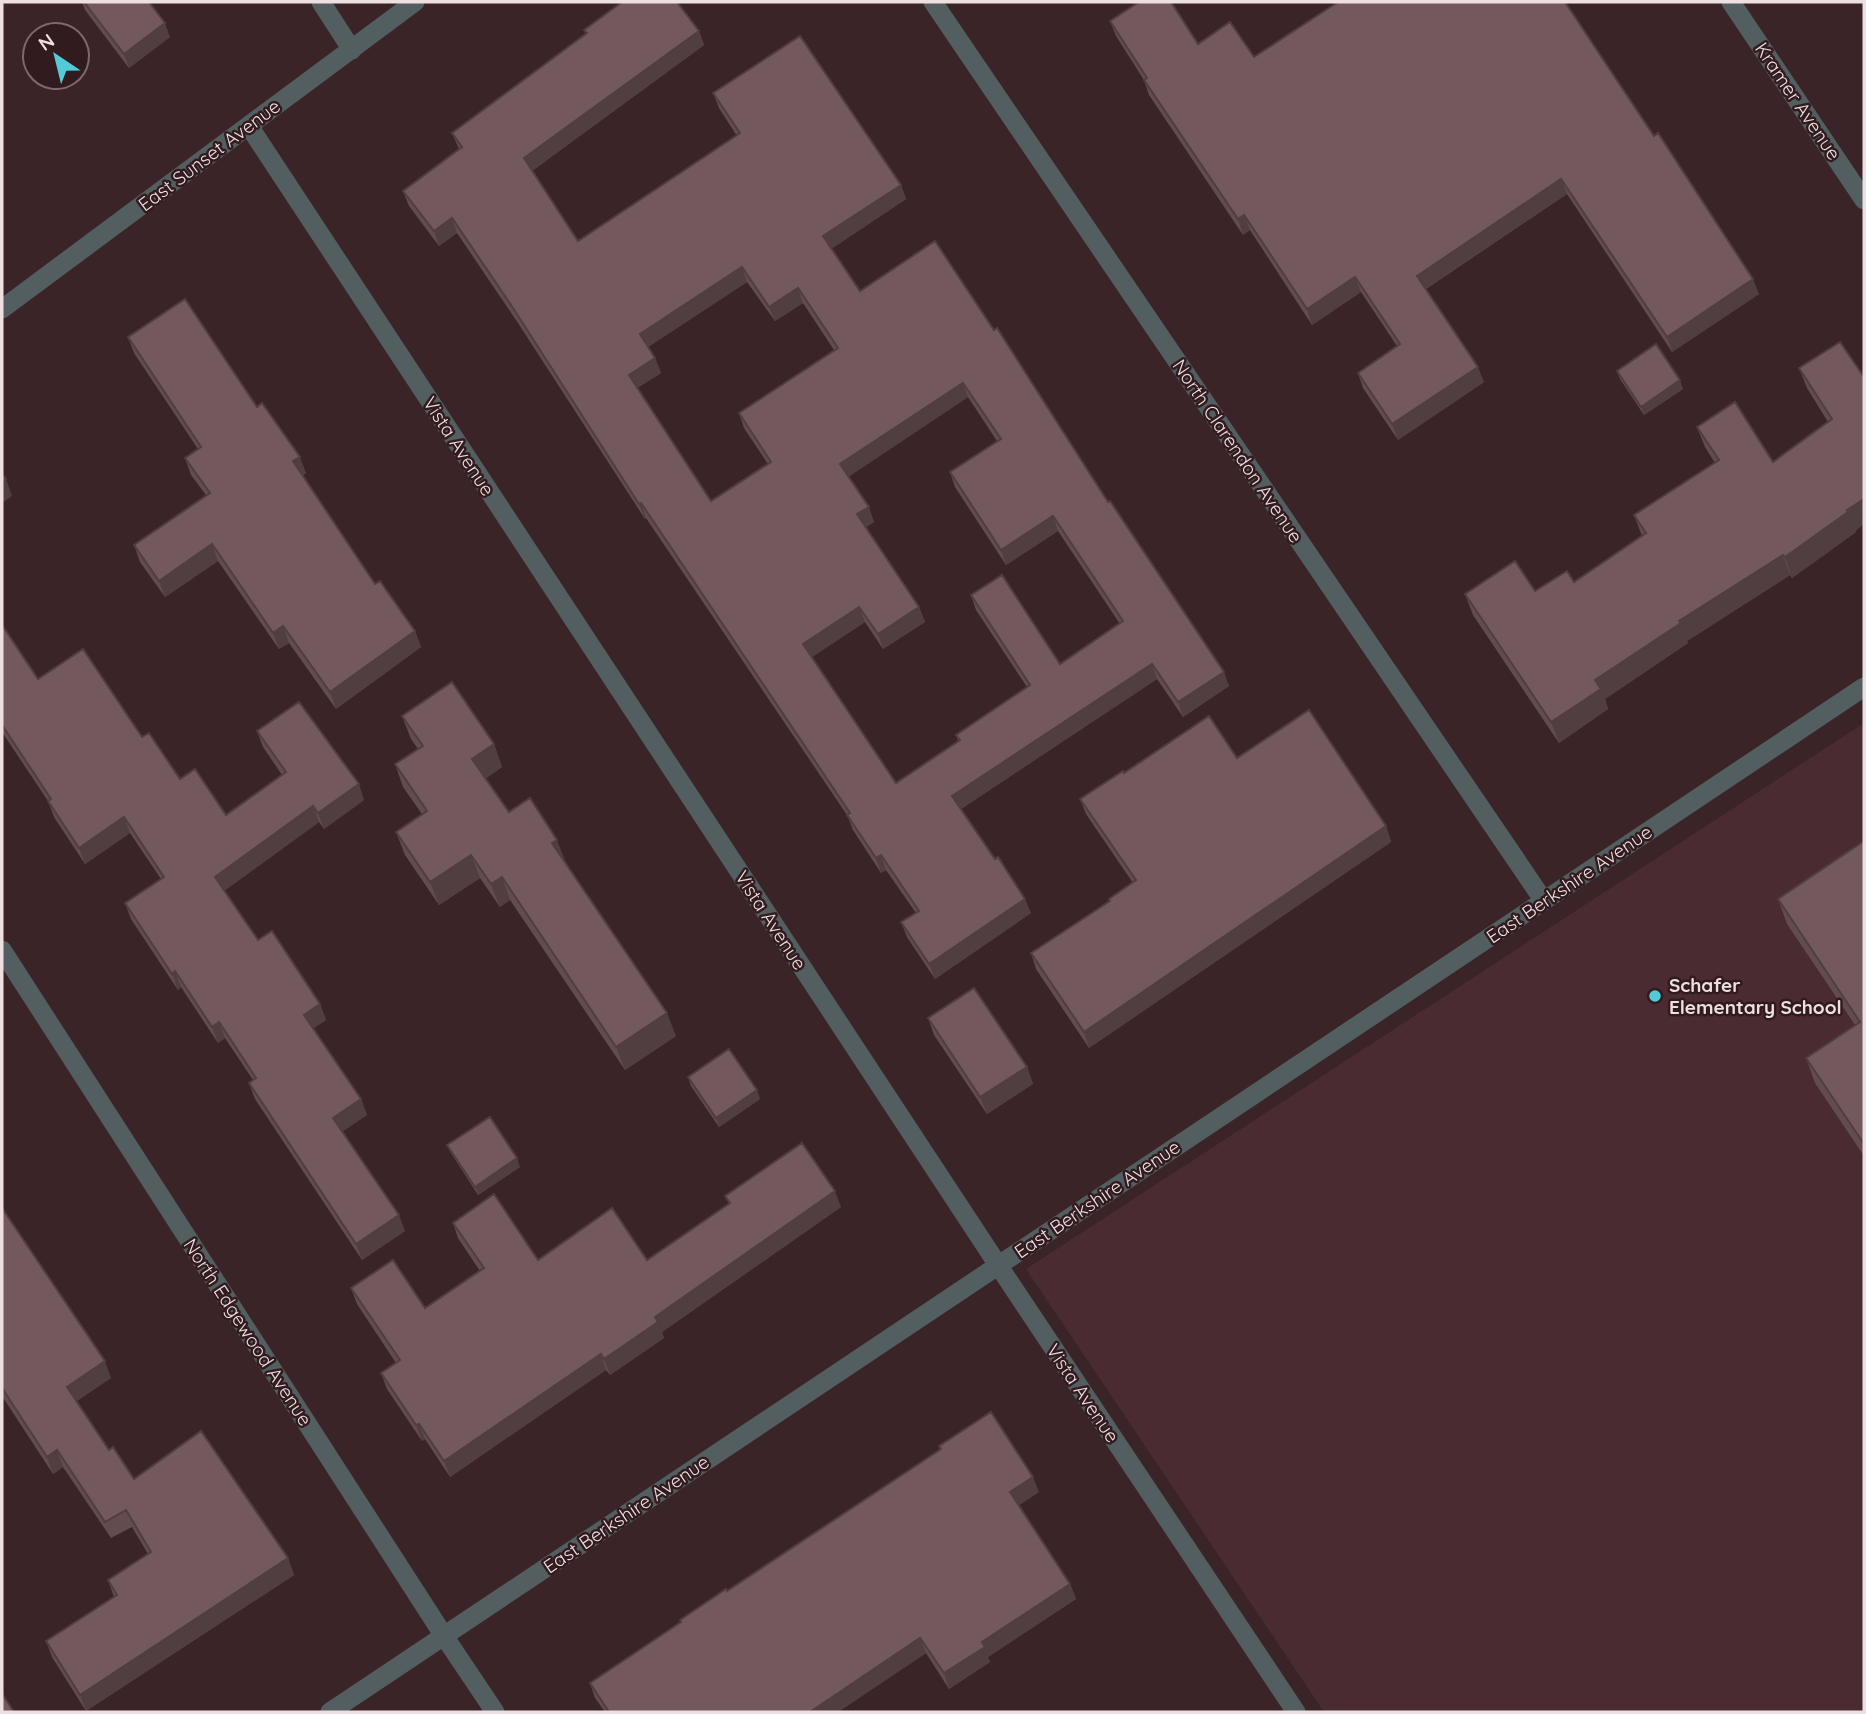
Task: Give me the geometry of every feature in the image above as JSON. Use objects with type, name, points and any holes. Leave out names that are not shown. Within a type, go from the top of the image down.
[{"type":"street","points":[[321,2],[352,50]]},
{"type":"street","name":"East Sunset Avenue","points":[[2,309],[415,2]]},
{"type":"street","name":"North Clarendon Avenue","points":[[933,2],[1544,901]]},
{"type":"street","name":"Kramer Avenue","points":[[1731,2],[1864,200]]},
{"type":"street","name":"Vista Avenue","points":[[248,126],[998,1265],[1296,1712]]},
{"type":"street","name":"East Berkshire Avenue","points":[[330,1712],[1864,687]]},
{"type":"street","name":"North Edgewood Avenue","points":[[2,950],[495,1712]]},
{"type":"shaded area","name":"Schafer Elementary School","points":[[1864,723],[1864,1712],[1324,1712],[1026,1269]]},
{"type":"building","points":[[84,2],[149,2],[165,23],[124,54]]},
{"type":"building","points":[[622,2],[677,2],[699,31],[524,158],[578,241],[740,133],[713,93],[800,36],[901,185],[823,236],[860,291],[935,241],[994,330],[997,328],[1108,502],[1110,501],[1224,672],[1178,702],[1152,664],[952,796],[995,859],[998,857],[1025,899],[929,964],[901,922],[919,911],[881,855],[876,858],[847,815],[850,813],[641,503],[639,504],[452,218],[434,231],[403,191],[462,147],[452,133],[587,33],[584,30]],"holes":[[[742,267],[769,307],[798,288],[838,348],[739,413],[771,462],[711,501],[629,375],[655,358],[640,334]],[[963,383],[1001,439],[950,472],[1001,550],[1053,516],[1123,621],[1060,664],[1002,575],[971,595],[1030,685],[956,735],[960,740],[896,783],[803,644],[859,607],[878,634],[919,607],[857,514],[869,507],[840,464]]]},
{"type":"building","points":[[1139,2],[1171,2],[1198,44],[1230,22],[1254,57],[1338,2],[1565,2],[1654,136],[1658,133],[1753,279],[1667,337],[1561,179],[1417,276],[1478,367],[1392,424],[1358,373],[1400,344],[1355,277],[1307,309],[1244,215],[1238,219],[1144,80],[1147,78],[1110,21]]},
{"type":"building","points":[[185,299],[257,407],[262,403],[300,457],[293,461],[375,584],[380,581],[415,631],[330,692],[283,626],[273,633],[212,544],[159,581],[134,545],[210,493],[185,458],[201,447],[128,337]]},
{"type":"building","points":[[1840,342],[1864,377],[1864,499],[1785,557],[1783,555],[1679,621],[1681,623],[1595,680],[1601,689],[1551,722],[1465,594],[1515,561],[1535,591],[1567,571],[1574,582],[1646,533],[1634,515],[1719,460],[1697,427],[1735,402],[1773,462],[1832,419],[1799,368]]},
{"type":"building","points":[[1656,344],[1680,380],[1641,407],[1617,371]]},
{"type":"building","points":[[2,625],[38,679],[83,649],[142,737],[149,733],[180,779],[195,769],[226,815],[286,772],[257,731],[299,702],[359,784],[318,813],[313,806],[215,877],[258,940],[272,931],[320,1004],[304,1015],[361,1099],[333,1118],[399,1215],[356,1244],[249,1083],[256,1078],[219,1022],[212,1027],[175,971],[172,974],[125,903],[164,877],[124,817],[79,848],[48,801],[51,799],[2,725]]},
{"type":"building","points":[[452,682],[494,744],[472,759],[509,812],[530,798],[557,840],[552,843],[667,1013],[616,1047],[502,877],[491,884],[471,855],[430,882],[396,832],[427,811],[395,764],[423,746],[402,716]]},
{"type":"building","points":[[1309,710],[1386,826],[1084,1032],[1031,953],[1110,901],[1109,899],[1136,880],[1080,799],[1209,716],[1237,758]]},
{"type":"building","points":[[1864,841],[1864,1144],[1806,1058],[1860,1022],[1778,899]]},
{"type":"building","points":[[974,988],[1027,1067],[980,1097],[928,1018]]},
{"type":"building","points":[[729,1049],[757,1090],[716,1118],[688,1077]]},
{"type":"building","points":[[490,1117],[517,1158],[475,1187],[447,1145]]},
{"type":"building","points":[[802,1143],[835,1191],[655,1317],[658,1322],[604,1359],[601,1354],[444,1461],[381,1373],[400,1360],[351,1288],[393,1260],[425,1308],[484,1268],[453,1223],[494,1194],[538,1260],[612,1208],[647,1260],[730,1203],[725,1196]]},
{"type":"building","points":[[2,1208],[105,1361],[67,1387],[109,1450],[113,1447],[134,1479],[201,1431],[288,1558],[80,1695],[46,1641],[117,1595],[108,1580],[151,1552],[126,1510],[105,1522],[57,1450],[47,1457],[2,1388]]},
{"type":"building","points":[[991,1412],[1033,1477],[1010,1492],[1070,1584],[982,1642],[985,1647],[944,1673],[920,1638],[810,1712],[609,1712],[590,1683],[726,1589],[727,1591],[941,1449],[939,1446]]},
{"type":"building","points":[[2,1694],[14,1712],[2,1712]]},
{"type":"place","name":"Schafer Elementary School","points":[[1655,996]]}]
